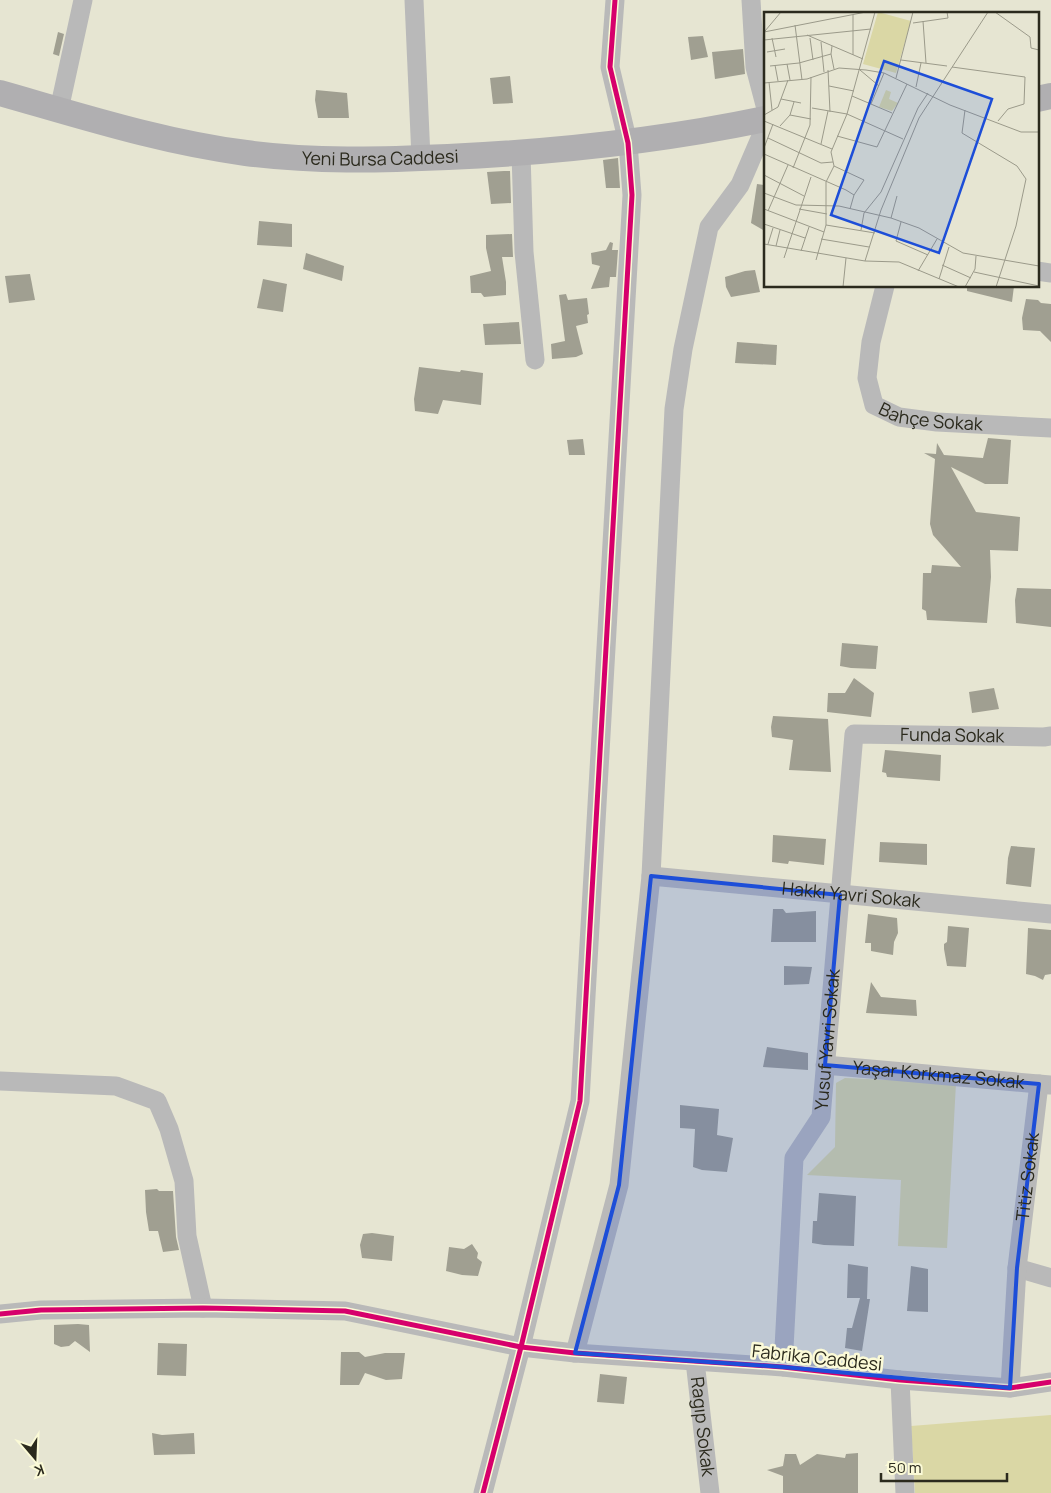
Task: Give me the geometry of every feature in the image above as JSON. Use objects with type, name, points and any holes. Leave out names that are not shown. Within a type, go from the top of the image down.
[{"type":"main road","name":"Yeni Bursa Caddesi","points":[[0,93],[161,138],[246,153],[348,160],[521,153],[628,143],[764,119]]},
{"type":"main road","points":[[1038,99],[1051,96]]},
{"type":"street","points":[[59,110],[83,0]]},
{"type":"street","points":[[414,0],[421,158]]},
{"type":"street","points":[[483,1493],[521,1347],[580,1100],[632,195],[628,143],[610,68],[615,0]]},
{"type":"street","points":[[751,0],[756,67],[764,100]]},
{"type":"street","points":[[574,1353],[619,1185],[652,876],[674,409],[683,348],[710,226],[740,185],[764,129]]},
{"type":"street","points":[[521,153],[524,252],[534,360]]},
{"type":"street","points":[[1038,271],[1051,273]]},
{"type":"street","name":"Bahçe Sokak","points":[[884,288],[871,342],[867,378],[874,405],[899,417],[937,422],[1051,428]]},
{"type":"street","name":"Funda Sokak","points":[[854,734],[1051,736]]},
{"type":"street","name":"Yusuf Yavri Sokak","points":[[783,1367],[794,1158],[821,1117],[854,734]]},
{"type":"street","name":"Hakkı Yavri Sokak","points":[[652,876],[1051,914]]},
{"type":"street","name":"Yaşar Korkmaz Sokak","points":[[825,1065],[1045,1084]]},
{"type":"street","points":[[0,1081],[116,1086],[157,1101],[169,1129],[184,1180],[187,1236],[203,1308]]},
{"type":"street","name":"Titiz Sokak","points":[[1010,1388],[1018,1268],[1045,1084]]},
{"type":"street","points":[[1018,1268],[1051,1278]]},
{"type":"street","name":"Fabrika Caddesi","points":[[0,1314],[41,1310],[203,1308],[345,1311],[521,1347],[574,1353],[783,1367],[900,1380],[1010,1388],[1051,1382]]},
{"type":"street","name":"Ragıp Sokak","points":[[695,1361],[710,1493]]},
{"type":"street","points":[[900,1380],[905,1493]]},
{"type":"highlighted area","points":[[651,876],[840,895],[825,1065],[1039,1084],[1017,1268],[1010,1388],[783,1367],[575,1353],[619,1185]]},
{"type":"shaded area","points":[[845,1078],[956,1083],[947,1248],[898,1246],[901,1180],[807,1175],[835,1147],[836,1083]]},
{"type":"shaded area","points":[[1051,1415],[1051,1493],[915,1493],[911,1426]]},
{"type":"building","points":[[58,32],[64,34],[59,56],[53,54]]},
{"type":"building","points":[[703,36],[708,57],[691,60],[688,37]]},
{"type":"building","points":[[743,49],[745,74],[715,79],[712,52]]},
{"type":"building","points":[[510,76],[513,103],[493,104],[490,78]]},
{"type":"building","points":[[316,90],[347,93],[349,118],[318,118],[315,100]]},
{"type":"building","points":[[618,158],[620,188],[606,188],[603,160]]},
{"type":"building","points":[[510,171],[511,203],[491,204],[487,172]]},
{"type":"building","points":[[757,184],[764,185],[764,230],[751,223]]},
{"type":"building","points":[[259,221],[292,224],[292,247],[257,245]]},
{"type":"building","points":[[512,234],[513,257],[502,257],[506,295],[484,297],[481,293],[471,293],[470,276],[491,271],[486,248],[486,235]]},
{"type":"building","points":[[610,242],[613,243],[612,250],[618,250],[616,277],[610,277],[609,287],[591,289],[600,266],[592,264],[591,253],[606,250]]},
{"type":"building","points":[[306,253],[344,266],[342,281],[303,269]]},
{"type":"building","points":[[755,270],[760,292],[731,297],[726,287],[725,277]]},
{"type":"building","points":[[30,274],[35,300],[9,303],[5,276]]},
{"type":"building","points":[[263,279],[287,284],[283,312],[257,308]]},
{"type":"building","points":[[967,288],[1014,288],[1012,302],[967,291]]},
{"type":"building","points":[[566,294],[568,300],[587,298],[588,323],[576,326],[583,354],[576,357],[552,359],[551,344],[565,341],[559,295]]},
{"type":"building","points":[[1026,299],[1051,304],[1051,342],[1040,331],[1023,330],[1022,318]]},
{"type":"building","points":[[519,322],[521,344],[485,345],[483,324]]},
{"type":"building","points":[[737,342],[777,345],[776,365],[735,363]]},
{"type":"building","points":[[419,367],[483,373],[481,405],[443,400],[438,414],[415,411],[414,399]]},
{"type":"building","points":[[988,438],[1011,440],[1008,484],[985,484],[951,467],[976,512],[1020,517],[1018,551],[990,550],[991,577],[987,623],[927,620],[926,611],[922,609],[923,573],[931,573],[932,565],[961,567],[933,535],[930,524],[935,459],[924,453],[936,454],[937,443],[944,455],[983,458]]},
{"type":"building","points":[[583,439],[585,455],[569,455],[567,440]]},
{"type":"building","points":[[1017,588],[1051,589],[1051,627],[1016,623],[1015,600]]},
{"type":"building","points":[[842,643],[878,646],[876,669],[840,666]]},
{"type":"building","points":[[854,678],[874,693],[871,717],[827,712],[828,693],[845,693]]},
{"type":"building","points":[[994,688],[999,709],[972,713],[969,692]]},
{"type":"building","points":[[773,716],[828,719],[831,772],[789,770],[793,740],[772,737]]},
{"type":"building","points":[[885,750],[941,755],[940,781],[887,777],[886,773],[882,772]]},
{"type":"building","points":[[773,835],[826,839],[824,865],[789,861],[788,864],[772,862]]},
{"type":"building","points":[[880,842],[927,844],[927,865],[879,862]]},
{"type":"building","points":[[1011,846],[1035,848],[1031,887],[1006,884]]},
{"type":"building","points":[[773,909],[783,909],[786,913],[816,911],[816,942],[771,942]]},
{"type":"building","points":[[868,914],[897,918],[898,933],[894,942],[893,955],[871,951],[871,943],[865,943]]},
{"type":"building","points":[[948,926],[969,928],[966,967],[947,966],[944,944],[947,942]]},
{"type":"building","points":[[1028,928],[1051,930],[1051,974],[1045,975],[1043,980],[1026,974]]},
{"type":"building","points":[[784,966],[812,967],[809,984],[784,985]]},
{"type":"building","points":[[871,982],[881,997],[916,1000],[917,1016],[866,1013]]},
{"type":"building","points":[[767,1047],[808,1053],[808,1070],[763,1067]]},
{"type":"building","points":[[680,1105],[719,1109],[717,1135],[733,1138],[727,1172],[702,1170],[693,1167],[695,1129],[680,1128]]},
{"type":"building","points":[[157,1189],[159,1191],[173,1191],[176,1237],[179,1250],[163,1252],[158,1231],[149,1231],[145,1190]]},
{"type":"building","points":[[819,1193],[856,1196],[854,1246],[812,1243],[813,1221],[817,1221]]},
{"type":"building","points":[[372,1233],[394,1236],[392,1261],[362,1258],[360,1245],[363,1234]]},
{"type":"building","points":[[472,1244],[478,1253],[477,1258],[482,1262],[478,1276],[446,1271],[449,1247],[464,1249]]},
{"type":"building","points":[[848,1264],[868,1267],[867,1299],[870,1299],[862,1351],[845,1348],[847,1328],[852,1328],[860,1298],[847,1298]]},
{"type":"building","points":[[911,1266],[928,1269],[928,1312],[907,1311]]},
{"type":"building","points":[[54,1325],[89,1325],[90,1352],[75,1341],[69,1346],[61,1347],[54,1344]]},
{"type":"building","points":[[158,1343],[187,1344],[186,1376],[157,1375]]},
{"type":"building","points":[[341,1352],[359,1352],[365,1357],[385,1353],[405,1353],[402,1379],[386,1380],[365,1373],[359,1385],[340,1385]]},
{"type":"building","points":[[600,1374],[627,1377],[624,1404],[597,1402]]},
{"type":"building","points":[[152,1433],[162,1435],[194,1433],[195,1454],[154,1455]]},
{"type":"building","points":[[858,1453],[858,1493],[783,1493],[783,1476],[767,1470],[783,1466],[785,1454],[796,1454],[800,1465],[817,1454],[845,1458],[846,1454]]},
{"type":"cycle path","points":[[483,1493],[521,1347],[580,1101],[632,195],[628,143],[610,67],[615,0]]},
{"type":"cycle path","points":[[0,1314],[41,1310],[203,1308],[345,1311],[521,1347],[575,1353],[783,1367],[900,1380],[1010,1388],[1051,1382]]}]
